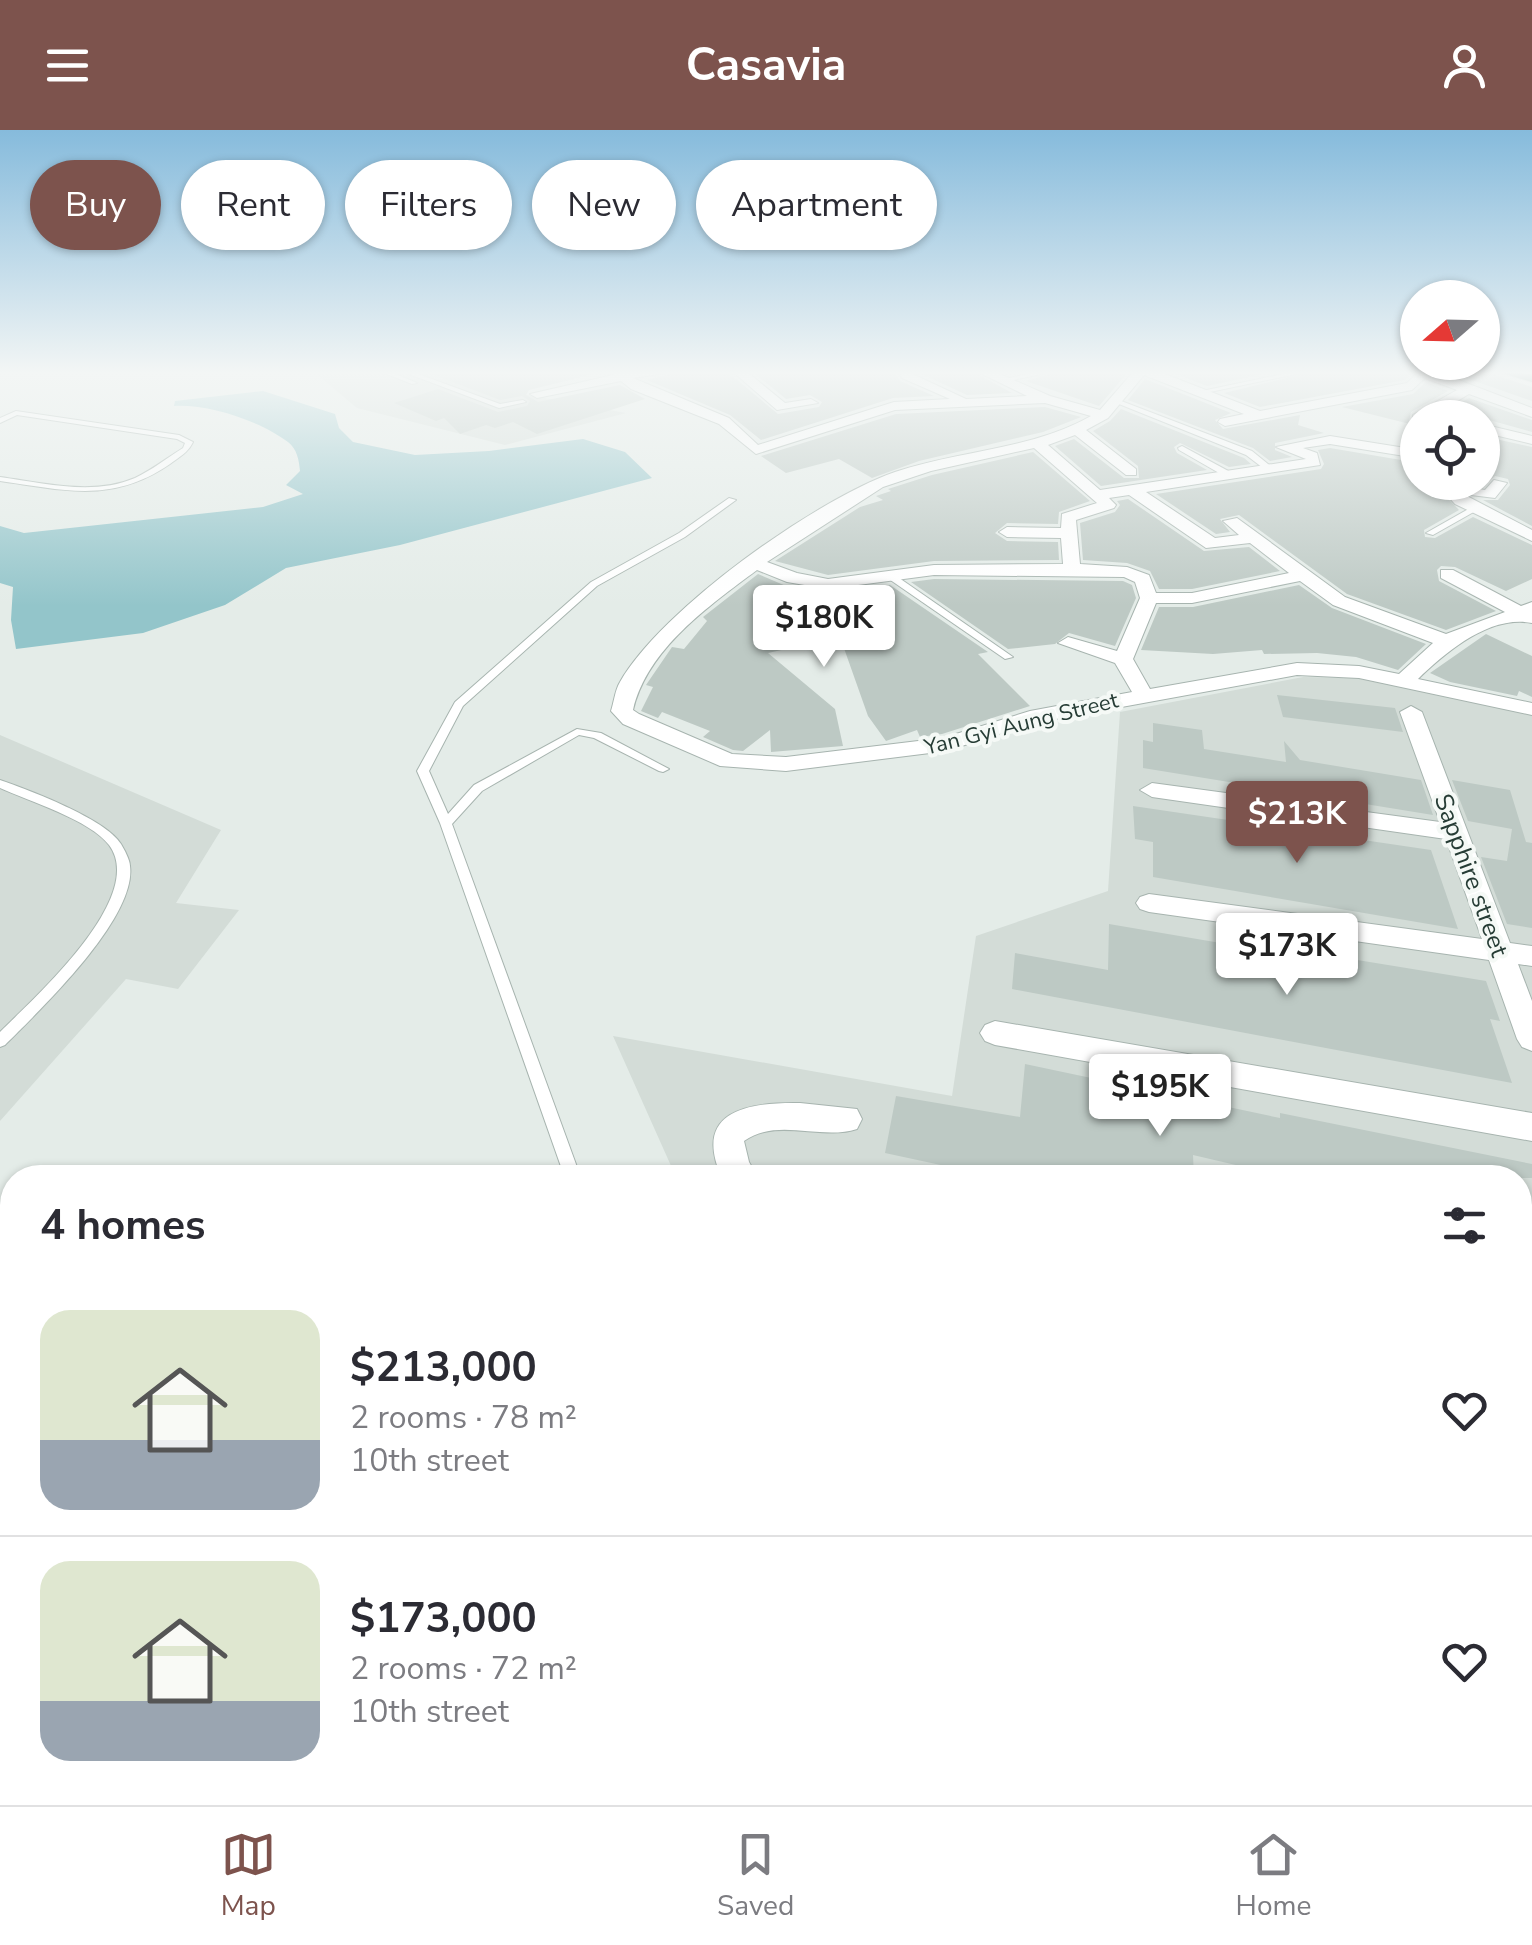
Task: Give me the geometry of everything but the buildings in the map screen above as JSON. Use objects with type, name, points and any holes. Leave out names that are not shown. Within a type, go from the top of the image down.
[{"type":"street","name":"Yan Gyi Aung Street","points":[[1009,449],[878,484],[752,562],[702,604],[643,663],[620,701],[622,711],[630,719],[728,761],[786,764],[946,744],[1030,717],[1297,669],[1324,668],[1405,680],[1532,709]]},
{"type":"street","points":[[1046,449],[1065,463],[1076,480],[1132,490],[1316,461],[1291,449]]},
{"type":"street","points":[[1101,449],[1130,472],[1112,475]]},
{"type":"street","points":[[1312,456],[1330,449]]},
{"type":"street","points":[[1346,449],[1360,460]]},
{"type":"street","points":[[1072,569],[1066,534],[1068,517],[1108,506],[1095,486]]},
{"type":"street","points":[[1132,490],[1212,544],[1252,538]]},
{"type":"street","points":[[1463,500],[1532,536]]},
{"type":"street","points":[[1231,520],[1339,601],[1446,641]]},
{"type":"street","points":[[1007,532],[1066,534]]},
{"type":"street","points":[[752,562],[793,578],[837,584],[934,570],[1072,569],[1135,575],[1146,584],[1149,598],[1123,659]]},
{"type":"street","points":[[1448,574],[1528,613]]},
{"type":"street","points":[[1149,598],[1192,598],[1304,575]]},
{"type":"street","points":[[1405,680],[1446,641],[1528,613]]},
{"type":"street","points":[[1068,643],[1123,659],[1143,694]]},
{"type":"street","name":"Sapphire street","points":[[1412,712],[1532,1039]]},
{"type":"street","points":[[1152,790],[1456,832]]},
{"type":"street","points":[[1149,903],[1532,956]]},
{"type":"street","points":[[995,1033],[1532,1127]]},
{"type":"street","points":[[733,1165],[727,1134],[737,1126],[763,1116],[846,1119]]},
{"type":"lane","points":[[0,480],[106,488],[141,478],[183,449]]},
{"type":"lane","points":[[1184,449],[1229,475]]},
{"type":"lane","points":[[1238,449],[1250,453],[1270,469]]},
{"type":"lane","points":[[568,1165],[446,823],[423,771],[460,704],[594,584],[682,535],[732,500]]},
{"type":"lane","points":[[1430,533],[1475,509]]},
{"type":"lane","points":[[889,575],[1008,656]]},
{"type":"lane","points":[[837,584],[860,604],[885,642]]},
{"type":"lane","points":[[446,823],[478,788],[577,732],[598,735],[663,769]]},
{"type":"lane","points":[[0,784],[96,829],[113,842],[125,868],[125,882],[114,911],[0,1041]]},
{"type":"shaded area","points":[[1303,677],[1363,678],[1532,715],[1532,1165],[671,1165],[613,1036],[952,1096],[976,936],[1108,891],[1120,712]]},
{"type":"shaded area","points":[[0,735],[221,830],[176,903],[239,910],[178,989],[126,979],[0,1121]]},
{"type":"water","points":[[294,449],[387,449],[415,455],[503,449],[616,449],[625,452],[652,478],[400,545],[286,568],[225,605],[143,633],[16,649],[11,620],[13,587],[0,583],[0,526],[24,533],[263,507],[303,494],[286,485],[300,471]]}]
